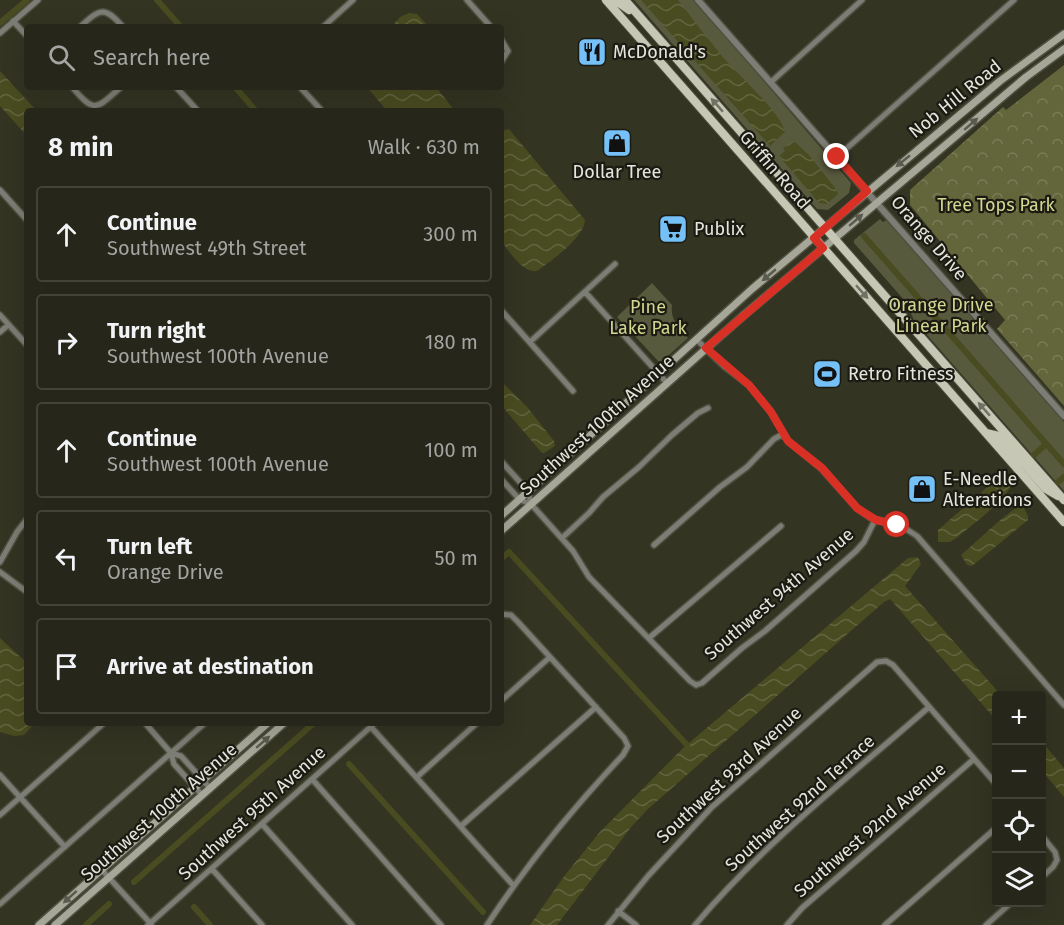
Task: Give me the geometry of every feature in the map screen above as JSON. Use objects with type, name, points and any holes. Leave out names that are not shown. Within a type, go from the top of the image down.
[{"type":"main road","name":"Griffin Road","points":[[625,0],[1064,500]]},
{"type":"main road","name":"Griffin Road","points":[[607,1],[1064,522]]},
{"type":"main road","points":[[607,1],[616,1],[638,15]]},
{"type":"main road","name":"Nob Hill Road","points":[[867,191],[1000,81],[1064,34]]},
{"type":"main road","name":"Nob Hill Road","points":[[877,202],[1026,77],[1064,49]]},
{"type":"main road","name":"Southwest 100th Avenue","points":[[504,513],[696,339],[867,191]]},
{"type":"main road","name":"Southwest 100th Avenue","points":[[504,528],[706,348],[877,202]]},
{"type":"main road","points":[[986,433],[999,436],[1046,489],[1064,500]]},
{"type":"main road","name":"Southwest 100th Avenue","points":[[39,925],[265,726]]},
{"type":"main road","name":"Southwest 100th Avenue","points":[[55,925],[281,726]]},
{"type":"street","points":[[0,33],[38,0]]},
{"type":"street","points":[[326,24],[353,0]]},
{"type":"street","points":[[467,0],[488,24]]},
{"type":"street","name":"Orange Drive","points":[[698,0],[1064,416]]},
{"type":"street","points":[[771,82],[862,0]]},
{"type":"street","points":[[837,157],[1014,0]]},
{"type":"street","points":[[83,24],[94,14],[102,11],[111,14],[120,24]]},
{"type":"street","points":[[13,21],[24,33]]},
{"type":"street","points":[[504,44],[508,51],[504,57]]},
{"type":"street","points":[[75,90],[91,106],[102,104],[118,90]]},
{"type":"street","points":[[179,90],[195,108]]},
{"type":"street","points":[[303,90],[319,108]]},
{"type":"street","points":[[0,190],[24,217]]},
{"type":"street","points":[[530,342],[615,264]]},
{"type":"street","points":[[585,292],[667,383]]},
{"type":"street","points":[[504,313],[573,392]]},
{"type":"street","points":[[0,315],[24,342]]},
{"type":"street","points":[[0,332],[9,325]]},
{"type":"street","points":[[696,339],[749,385],[771,412],[783,434],[822,468],[857,508],[876,520],[903,527],[916,536],[1064,705]]},
{"type":"street","points":[[562,538],[603,497],[672,435],[698,413],[708,408]]},
{"type":"street","points":[[654,545],[720,487],[747,467],[774,439],[783,434]]},
{"type":"street","points":[[504,464],[528,492],[531,504],[578,556],[589,577],[696,685],[697,692]]},
{"type":"street","points":[[504,482],[519,500],[531,504]]},
{"type":"street","name":"Southwest 94th Avenue","points":[[696,685],[702,683],[765,631],[856,551],[864,542],[876,520]]},
{"type":"street","points":[[0,562],[24,523]]},
{"type":"street","points":[[649,638],[782,526]]},
{"type":"street","points":[[0,572],[24,590]]},
{"type":"street","points":[[487,925],[513,885],[566,819],[623,755],[628,746],[624,738],[514,618],[504,613]]},
{"type":"street","points":[[504,698],[550,657]]},
{"type":"street","name":"Southwest 93rd Avenue","points":[[608,925],[678,842],[719,801],[873,665],[884,661],[892,665],[929,707]]},
{"type":"street","points":[[461,826],[596,707]]},
{"type":"street","points":[[929,707],[992,779]]},
{"type":"street","name":"Southwest 92nd Terrace","points":[[695,925],[768,848],[929,707]]},
{"type":"street","points":[[0,815],[101,726]]},
{"type":"street","points":[[148,726],[171,753],[174,764],[202,795]]},
{"type":"street","points":[[0,904],[202,726]]},
{"type":"street","name":"Southwest 95th Avenue","points":[[150,924],[372,726]]},
{"type":"street","points":[[374,726],[513,885]]},
{"type":"street","points":[[417,777],[474,726]]},
{"type":"street","points":[[171,753],[181,756],[210,788]]},
{"type":"street","name":"Southwest 92nd Avenue","points":[[787,925],[802,908],[974,759]]},
{"type":"street","points":[[0,775],[65,847]]},
{"type":"street","points":[[312,779],[441,925]]},
{"type":"street","points":[[262,824],[352,925]]},
{"type":"street","points":[[885,925],[992,831]]},
{"type":"street","points":[[1046,842],[1055,852],[1057,860],[1046,873]]},
{"type":"street","points":[[101,869],[150,924]]},
{"type":"street","points":[[212,869],[261,925]]},
{"type":"street","points":[[986,925],[1007,907]]},
{"type":"street","points":[[618,911],[636,925]]},
{"type":"green space","points":[[634,0],[694,0],[851,183],[849,193],[828,210],[817,209]]},
{"type":"green space","name":"Tree Tops Park","points":[[1064,65],[1064,406],[997,329],[1005,320],[910,205],[910,190],[1003,107],[1006,110]]},
{"type":"green space","name":"Orange Drive Linear Park","points":[[880,219],[883,222],[887,220],[1064,422],[1064,491],[914,320],[905,301],[854,243],[854,240]]},
{"type":"green space","name":"Pine Lake Park","points":[[652,283],[672,305],[674,319],[688,338],[660,363],[617,317]]},
{"type":"water","points":[[641,0],[678,0],[722,56],[767,104],[782,124],[785,132],[770,146]]},
{"type":"water","points":[[409,13],[417,14],[426,24],[394,24],[400,17]]},
{"type":"water","points":[[0,71],[34,108],[24,108],[24,133],[0,106]]},
{"type":"water","points":[[370,90],[438,90],[453,108],[384,108]]},
{"type":"water","points":[[509,129],[585,220],[573,241],[537,271],[526,269],[504,245],[504,130]]},
{"type":"water","points":[[794,141],[809,155],[836,189],[838,194],[827,204],[819,203],[779,156],[785,151],[783,148]]},
{"type":"water","points":[[504,384],[528,408],[554,441],[555,446],[542,453],[504,409]]},
{"type":"water","points":[[1001,475],[1007,476],[1012,482],[1005,496],[958,537],[950,542],[938,542],[938,530]]},
{"type":"water","points":[[1018,506],[1023,506],[1028,520],[972,566],[967,565],[961,555]]},
{"type":"water","points":[[918,557],[921,564],[905,586],[997,691],[992,691],[992,715],[890,599],[648,809],[632,826],[557,925],[530,925],[565,875],[599,833],[683,748],[908,558]]},
{"type":"water","points":[[0,638],[24,660],[24,726],[32,726],[24,735],[14,736],[0,732]]},
{"type":"water","points":[[1046,747],[1064,768],[1064,797],[1046,776]]},
{"type":"waterway","points":[[0,23],[27,0]]},
{"type":"waterway","points":[[157,0],[178,24]]},
{"type":"waterway","points":[[238,90],[253,108]]},
{"type":"waterway","points":[[864,236],[1064,464]]},
{"type":"waterway","points":[[1034,455],[1046,444]]},
{"type":"waterway","points":[[1058,482],[1064,477]]},
{"type":"waterway","points":[[504,556],[509,552],[687,745]]},
{"type":"waterway","points":[[134,882],[311,726]]},
{"type":"waterway","points":[[349,764],[483,912]]},
{"type":"waterway","points":[[86,925],[109,904]]},
{"type":"waterway","points":[[194,907],[210,925]]},
{"type":"place","name":"McDonald's","points":[[592,52]]},
{"type":"place","name":"Dollar Tree","points":[[617,143]]},
{"type":"place","name":"Publix","points":[[673,229]]},
{"type":"place","name":"Retro Fitness","points":[[827,374]]},
{"type":"place","name":"E-Needle Alterations","points":[[922,489]]},
{"type":"route","points":[[837,157],[867,191],[814,238],[823,248],[706,348],[724,366],[749,385],[775,417],[788,441],[822,468],[857,508],[876,520],[897,525]]}]
